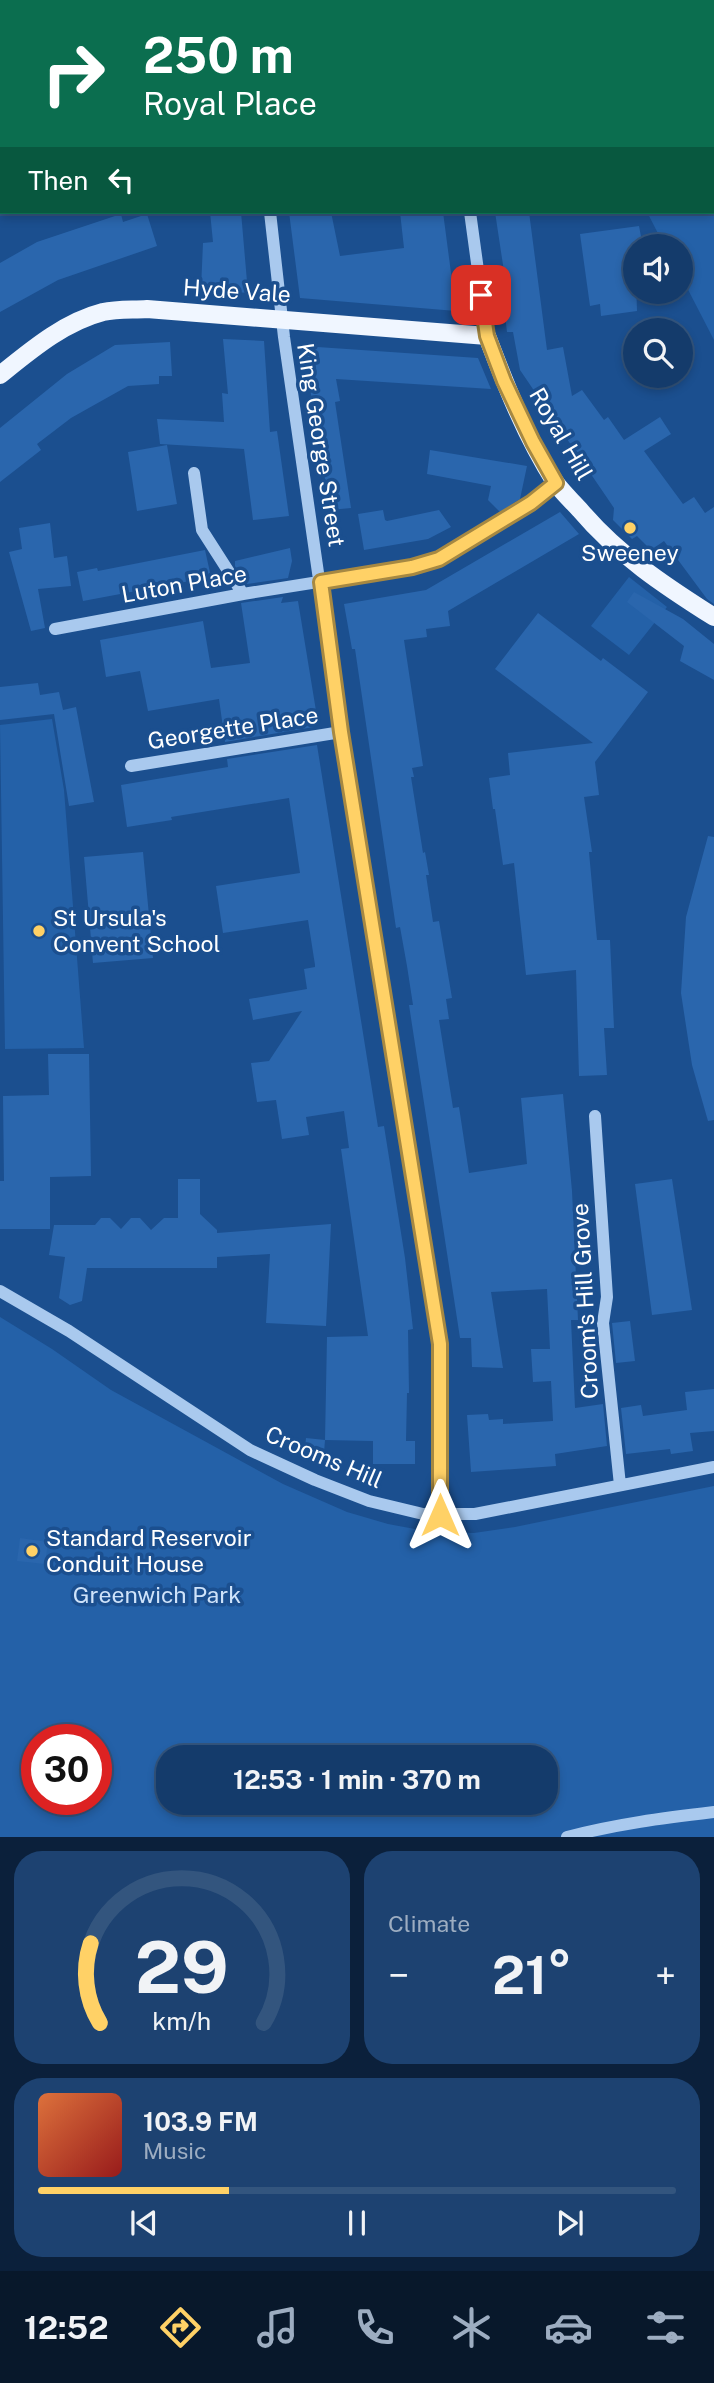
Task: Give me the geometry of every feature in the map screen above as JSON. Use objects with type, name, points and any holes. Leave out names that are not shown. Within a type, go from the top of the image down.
[{"type":"main road","name":"Hyde Vale","points":[[0,374],[73,323],[104,312],[147,309],[487,336]]},
{"type":"main road","name":"Royal Hill","points":[[487,336],[516,408],[556,483],[595,528],[629,559],[656,580],[714,617]]},
{"type":"street","name":"King George Street","points":[[270,214],[282,319],[341,732],[440,1344],[440,1515]]},
{"type":"street","name":"Royal Hill","points":[[470,214],[487,336]]},
{"type":"street","points":[[194,473],[202,530],[243,594]]},
{"type":"street","name":"Luton Place","points":[[55,629],[243,594],[412,567],[439,559],[531,503],[556,483]]},
{"type":"street","name":"Georgette Place","points":[[131,766],[341,732]]},
{"type":"street","name":"Croom's Hill Grove","points":[[595,1116],[607,1297],[603,1324],[620,1485]]},
{"type":"street","name":"Crooms Hill","points":[[0,1291],[69,1331],[250,1450],[369,1501],[423,1514],[475,1514],[714,1467]]},
{"type":"street","points":[[568,1837],[595,1829],[714,1812]]},
{"type":"green space","points":[[648,214],[714,214],[714,340],[693,299],[693,234],[658,234]]},
{"type":"green space","points":[[629,577],[667,607],[629,655],[591,626]]},
{"type":"green space","name":"St Ursula's Convent School","points":[[52,719],[64,790],[84,1048],[5,1049],[0,725]]},
{"type":"green space","name":"Greenwich Park","points":[[0,1317],[111,1390],[283,1484],[347,1512],[388,1524],[431,1532],[474,1533],[714,1486],[714,1837],[0,1837]]},
{"type":"building","points":[[121,214],[123,222],[147,214],[157,246],[58,280],[0,312],[0,263],[37,242]]},
{"type":"building","points":[[210,214],[241,214],[248,293],[201,289],[203,243],[213,242]]},
{"type":"building","points":[[289,214],[331,214],[340,256],[404,248],[400,214],[443,214],[456,311],[300,298]]},
{"type":"building","points":[[495,214],[529,214],[547,350],[563,347],[572,396],[582,390],[604,420],[608,417],[624,440],[660,417],[671,434],[644,451],[683,504],[694,497],[705,513],[714,507],[714,604],[707,599],[664,541],[651,550],[637,536],[632,539],[613,520],[614,508],[520,370],[513,332],[507,332],[503,298],[508,298]]},
{"type":"building","points":[[639,226],[641,234],[623,234],[623,304],[637,304],[637,311],[601,316],[600,304],[590,306],[580,234]]},
{"type":"building","points":[[223,339],[264,341],[270,432],[277,431],[289,516],[253,520],[244,449],[160,444],[157,419],[224,422],[222,393],[228,394]]},
{"type":"building","points":[[170,342],[172,376],[159,376],[159,384],[128,386],[71,418],[37,444],[41,450],[0,482],[0,428],[67,374],[115,345]]},
{"type":"building","points":[[303,346],[478,358],[491,389],[336,379],[340,401],[335,402],[351,508],[330,510]]},
{"type":"building","points":[[167,445],[177,504],[137,511],[128,452]]},
{"type":"building","points":[[430,450],[527,466],[520,499],[500,512],[488,500],[491,486],[427,474]]},
{"type":"building","points":[[383,510],[387,521],[439,510],[451,527],[428,539],[364,550],[358,514]]},
{"type":"building","points":[[560,512],[579,534],[448,611],[450,626],[426,629],[427,637],[404,640],[423,766],[412,768],[414,777],[411,777],[429,875],[426,875],[433,922],[439,921],[452,998],[446,999],[449,1019],[439,1020],[453,1108],[459,1107],[469,1173],[527,1164],[521,1098],[563,1094],[572,1191],[578,1320],[571,1320],[575,1408],[603,1404],[607,1446],[555,1454],[556,1466],[471,1472],[467,1415],[488,1414],[489,1420],[503,1419],[503,1424],[553,1421],[551,1381],[533,1382],[531,1349],[550,1349],[547,1289],[491,1292],[503,1368],[472,1367],[471,1338],[460,1338],[409,1005],[413,1005],[407,966],[400,927],[396,928],[355,649],[352,649],[344,604],[426,590]]},
{"type":"building","points":[[50,523],[54,558],[67,556],[71,586],[38,589],[45,628],[31,631],[9,552],[22,549],[19,528]]},
{"type":"building","points":[[290,548],[292,561],[288,578],[247,584],[235,566],[235,561]]},
{"type":"building","points":[[205,550],[211,577],[83,601],[77,572],[97,568],[98,571]]},
{"type":"building","points":[[634,592],[683,619],[714,644],[714,680],[680,661],[684,646],[627,602]]},
{"type":"building","points":[[283,597],[281,603],[298,601],[318,723],[314,724],[314,727],[225,742],[219,699],[148,711],[140,671],[106,677],[100,640],[203,621],[211,668],[250,663],[241,603]]},
{"type":"building","points":[[538,613],[601,661],[603,658],[648,692],[595,762],[599,795],[584,797],[592,852],[589,852],[597,940],[610,940],[614,1028],[604,1028],[607,1075],[579,1076],[576,970],[526,975],[514,863],[503,865],[493,809],[489,778],[510,775],[508,753],[593,743],[495,669]]},
{"type":"building","points":[[38,683],[40,695],[59,692],[63,710],[76,707],[94,802],[69,806],[54,714],[0,720],[0,687]]},
{"type":"building","points":[[317,745],[378,1127],[384,1126],[405,1258],[413,1329],[408,1330],[409,1393],[406,1441],[415,1441],[415,1464],[373,1464],[373,1441],[325,1440],[327,1337],[368,1336],[341,1149],[349,1148],[344,1111],[306,1117],[309,1135],[282,1139],[276,1100],[257,1102],[251,1063],[269,1061],[302,1011],[253,1020],[249,999],[307,989],[304,969],[315,967],[308,920],[223,933],[216,886],[300,873],[289,798],[127,827],[121,785],[228,767],[227,759]]},
{"type":"building","points":[[708,836],[714,837],[714,1120],[708,1121],[692,1065],[681,993],[686,917]]},
{"type":"building","points":[[143,852],[153,958],[93,963],[84,857]]},
{"type":"building","points":[[48,1054],[89,1054],[91,1176],[50,1177],[50,1229],[0,1229],[0,1181],[4,1181],[3,1096],[49,1095]]},
{"type":"building","points":[[178,1179],[200,1179],[200,1214],[217,1233],[331,1224],[326,1326],[266,1323],[270,1254],[217,1257],[217,1268],[87,1268],[82,1301],[70,1305],[59,1298],[65,1257],[49,1255],[54,1225],[95,1225],[101,1218],[110,1218],[121,1229],[131,1218],[140,1218],[151,1230],[164,1218],[178,1218]]},
{"type":"building","points":[[672,1179],[692,1310],[652,1315],[635,1184]]},
{"type":"building","points":[[630,1321],[635,1361],[616,1363],[612,1323]]},
{"type":"building","points":[[714,1389],[714,1431],[690,1433],[693,1451],[671,1454],[670,1449],[626,1454],[621,1408],[641,1405],[643,1416],[687,1410],[685,1392]]},
{"type":"building","points":[[306,1438],[325,1440],[323,1465],[304,1458]]},
{"type":"building","name":"Standard Reservoir Conduit House","points":[[20,1538],[48,1542],[45,1564],[17,1561]]},
{"type":"place","name":"Sweeney","points":[[630,528]]},
{"type":"place","name":"St Ursula's Convent School","points":[[39,931]]},
{"type":"place","name":"Standard Reservoir Conduit House","points":[[32,1551]]},
{"type":"route","points":[[440,1515],[440,1344],[341,732],[321,582],[412,567],[439,559],[531,503],[556,483],[504,381],[487,336],[481,295]]}]
